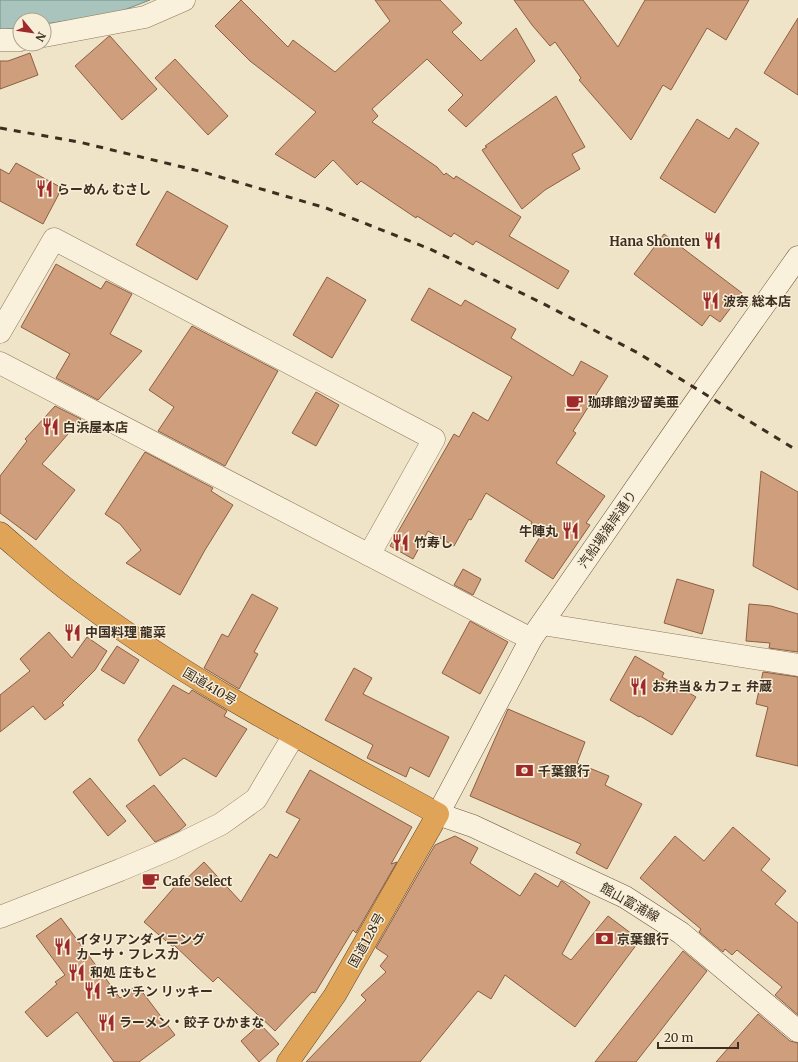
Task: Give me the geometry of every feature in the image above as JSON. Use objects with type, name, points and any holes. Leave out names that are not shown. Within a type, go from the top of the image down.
[{"type":"highway","name":"国道410号","points":[[0,533],[64,587],[127,633],[207,685],[294,735],[438,814]]},
{"type":"highway","name":"国道128号","points":[[288,1062],[335,995],[438,814]]},
{"type":"street","points":[[52,34],[145,16],[184,0]]},
{"type":"street","points":[[0,40],[12,40]]},
{"type":"street","points":[[0,332],[54,239],[434,439],[369,555]]},
{"type":"street","name":"汽船場海岸通り","points":[[438,814],[536,632],[798,257]]},
{"type":"street","points":[[0,363],[369,555],[536,632],[798,665]]},
{"type":"street","points":[[0,917],[170,849],[221,824],[256,799],[294,735]]},
{"type":"street","name":"館山富浦線","points":[[438,814],[473,826],[625,897],[681,933],[798,1031]]},
{"type":"water","points":[[0,0],[150,0],[111,15],[52,23],[52,12],[12,12],[12,29],[0,30]]},
{"type":"building","points":[[241,0],[288,47],[293,40],[335,72],[390,21],[375,0],[440,0],[462,23],[452,32],[481,61],[516,28],[535,61],[466,127],[448,110],[463,95],[427,59],[372,109],[378,116],[372,122],[437,167],[444,175],[446,173],[454,179],[456,176],[521,217],[509,236],[569,271],[558,289],[476,241],[473,245],[454,233],[451,237],[417,216],[416,218],[361,181],[357,185],[333,160],[315,178],[275,154],[316,112],[250,61],[215,26]]},
{"type":"building","points":[[514,0],[583,0],[618,47],[645,0],[749,0],[726,40],[707,28],[671,90],[663,85],[631,140],[579,80],[581,78],[555,42],[550,46],[532,25]]},
{"type":"building","points":[[798,18],[798,95],[764,73]]},
{"type":"building","points":[[110,36],[157,89],[122,120],[75,66]]},
{"type":"building","points":[[30,53],[38,75],[0,89],[0,61],[8,61]]},
{"type":"building","points":[[175,59],[228,116],[208,135],[155,78]]},
{"type":"building","points":[[556,96],[585,147],[572,154],[580,169],[545,190],[522,209],[482,150],[487,147],[485,146]]},
{"type":"building","points":[[697,119],[729,139],[736,128],[759,143],[715,213],[660,178]]},
{"type":"building","points":[[16,163],[62,188],[43,224],[0,201],[0,169],[9,174]]},
{"type":"building","points":[[167,191],[228,226],[197,280],[136,245]]},
{"type":"building","points":[[664,234],[742,293],[720,322],[710,315],[702,326],[634,274]]},
{"type":"building","points":[[56,264],[101,289],[106,281],[132,294],[110,334],[142,351],[98,400],[56,378],[70,354],[21,327]]},
{"type":"building","points":[[327,277],[366,300],[332,358],[293,335]]},
{"type":"building","points":[[429,288],[461,306],[465,300],[516,329],[511,338],[573,376],[581,361],[608,376],[573,431],[576,433],[556,463],[605,496],[586,523],[590,525],[553,579],[525,561],[543,532],[531,524],[532,522],[486,493],[454,546],[428,531],[413,559],[390,546],[454,434],[459,437],[473,412],[488,421],[512,377],[411,320]]},
{"type":"building","points":[[192,326],[278,371],[225,466],[158,431],[174,407],[149,390]]},
{"type":"building","points":[[316,392],[339,405],[316,446],[292,433]]},
{"type":"building","points":[[55,406],[81,419],[42,464],[75,490],[36,540],[0,513],[0,476],[27,441],[25,439]]},
{"type":"building","points":[[145,452],[213,488],[211,491],[233,505],[205,550],[180,595],[126,563],[141,550],[120,524],[105,514]]},
{"type":"building","points":[[761,471],[798,492],[798,590],[753,566]]},
{"type":"building","points":[[463,569],[481,579],[473,595],[454,585]]},
{"type":"building","points":[[677,579],[714,590],[702,634],[664,623]]},
{"type":"building","points":[[252,594],[278,608],[254,652],[258,654],[239,689],[204,668],[222,634],[228,637]]},
{"type":"building","points":[[749,604],[771,606],[798,614],[798,652],[769,648],[770,643],[746,641]]},
{"type":"building","points":[[470,621],[508,642],[480,694],[442,673]]},
{"type":"building","points":[[49,632],[72,658],[87,637],[107,651],[95,670],[62,703],[64,705],[45,720],[33,706],[0,732],[0,695],[30,671],[20,659]]},
{"type":"building","points":[[117,646],[139,660],[124,684],[101,670]]},
{"type":"building","points":[[635,656],[664,673],[662,677],[696,697],[672,735],[610,700]]},
{"type":"building","points":[[354,668],[372,678],[363,694],[449,737],[429,777],[410,767],[406,777],[367,758],[373,745],[325,720]]},
{"type":"building","points":[[763,672],[798,677],[798,766],[756,756],[768,707],[756,704]]},
{"type":"building","points":[[173,685],[189,694],[192,690],[227,711],[224,716],[247,729],[216,777],[184,758],[160,776],[138,740]]},
{"type":"building","points":[[508,709],[585,742],[577,763],[609,776],[605,785],[642,804],[607,869],[576,853],[581,844],[470,796]]},
{"type":"building","points":[[310,770],[412,827],[391,864],[397,862],[356,933],[353,930],[315,993],[312,992],[275,1031],[218,977],[213,982],[174,945],[173,947],[144,922],[177,884],[179,886],[204,862],[241,902],[270,854],[277,858],[300,819],[286,812]]},
{"type":"building","points":[[90,778],[126,821],[108,836],[73,792]]},
{"type":"building","points":[[154,785],[186,825],[179,831],[155,842],[126,806]]},
{"type":"building","points":[[733,827],[770,859],[761,870],[786,891],[775,904],[798,923],[798,1015],[775,995],[782,987],[737,950],[732,955],[725,949],[723,952],[699,932],[701,929],[640,878],[675,836],[704,861]]},
{"type":"building","points":[[455,836],[478,848],[470,863],[520,896],[535,873],[558,887],[562,881],[590,902],[562,954],[571,960],[608,916],[640,940],[575,1027],[505,975],[491,999],[478,991],[420,1062],[306,1062],[366,1000],[361,995],[386,972],[380,966],[388,956],[376,948],[435,845]]},
{"type":"building","points":[[61,918],[120,998],[137,985],[175,1035],[139,1062],[114,1062],[77,1012],[47,1037],[25,1012],[57,984],[55,982],[65,975],[36,936]]},
{"type":"building","points":[[683,951],[707,971],[636,1062],[595,1062]]},
{"type":"building","points":[[758,1014],[790,1041],[798,1043],[798,1062],[716,1062]]},
{"type":"building","points":[[260,1024],[279,1044],[259,1062],[241,1041]]},
{"type":"railway","points":[[0,128],[79,142],[203,172],[326,208],[430,249],[542,303],[638,353],[798,451]]},
{"type":"place","name":"らーめん むさし","points":[[44,189]]},
{"type":"place","name":"Hana Shonten","points":[[713,241]]},
{"type":"place","name":"波奈 総本店","points":[[710,301]]},
{"type":"place","name":"珈琲館沙留美亜","points":[[575,402]]},
{"type":"place","name":"白浜屋本店","points":[[50,427]]},
{"type":"place","name":"牛陣丸","points":[[571,531]]},
{"type":"place","name":"竹寿し","points":[[401,542]]},
{"type":"place","name":"中国料理 龍菜","points":[[72,632]]},
{"type":"place","name":"お弁当＆カフェ 弁蔵","points":[[639,686]]},
{"type":"place","name":"千葉銀行","points":[[525,771]]},
{"type":"place","name":"Cafe Select","points":[[150,881]]},
{"type":"place","name":"京葉銀行","points":[[604,939]]},
{"type":"place","name":"イタリアンダイニング カーサ・フレスカ","points":[[63,946]]},
{"type":"place","name":"和処 庄もと","points":[[77,972]]},
{"type":"place","name":"キッチン リッキー","points":[[93,991]]},
{"type":"place","name":"ラーメン・餃子 ひかまな","points":[[106,1022]]}]
